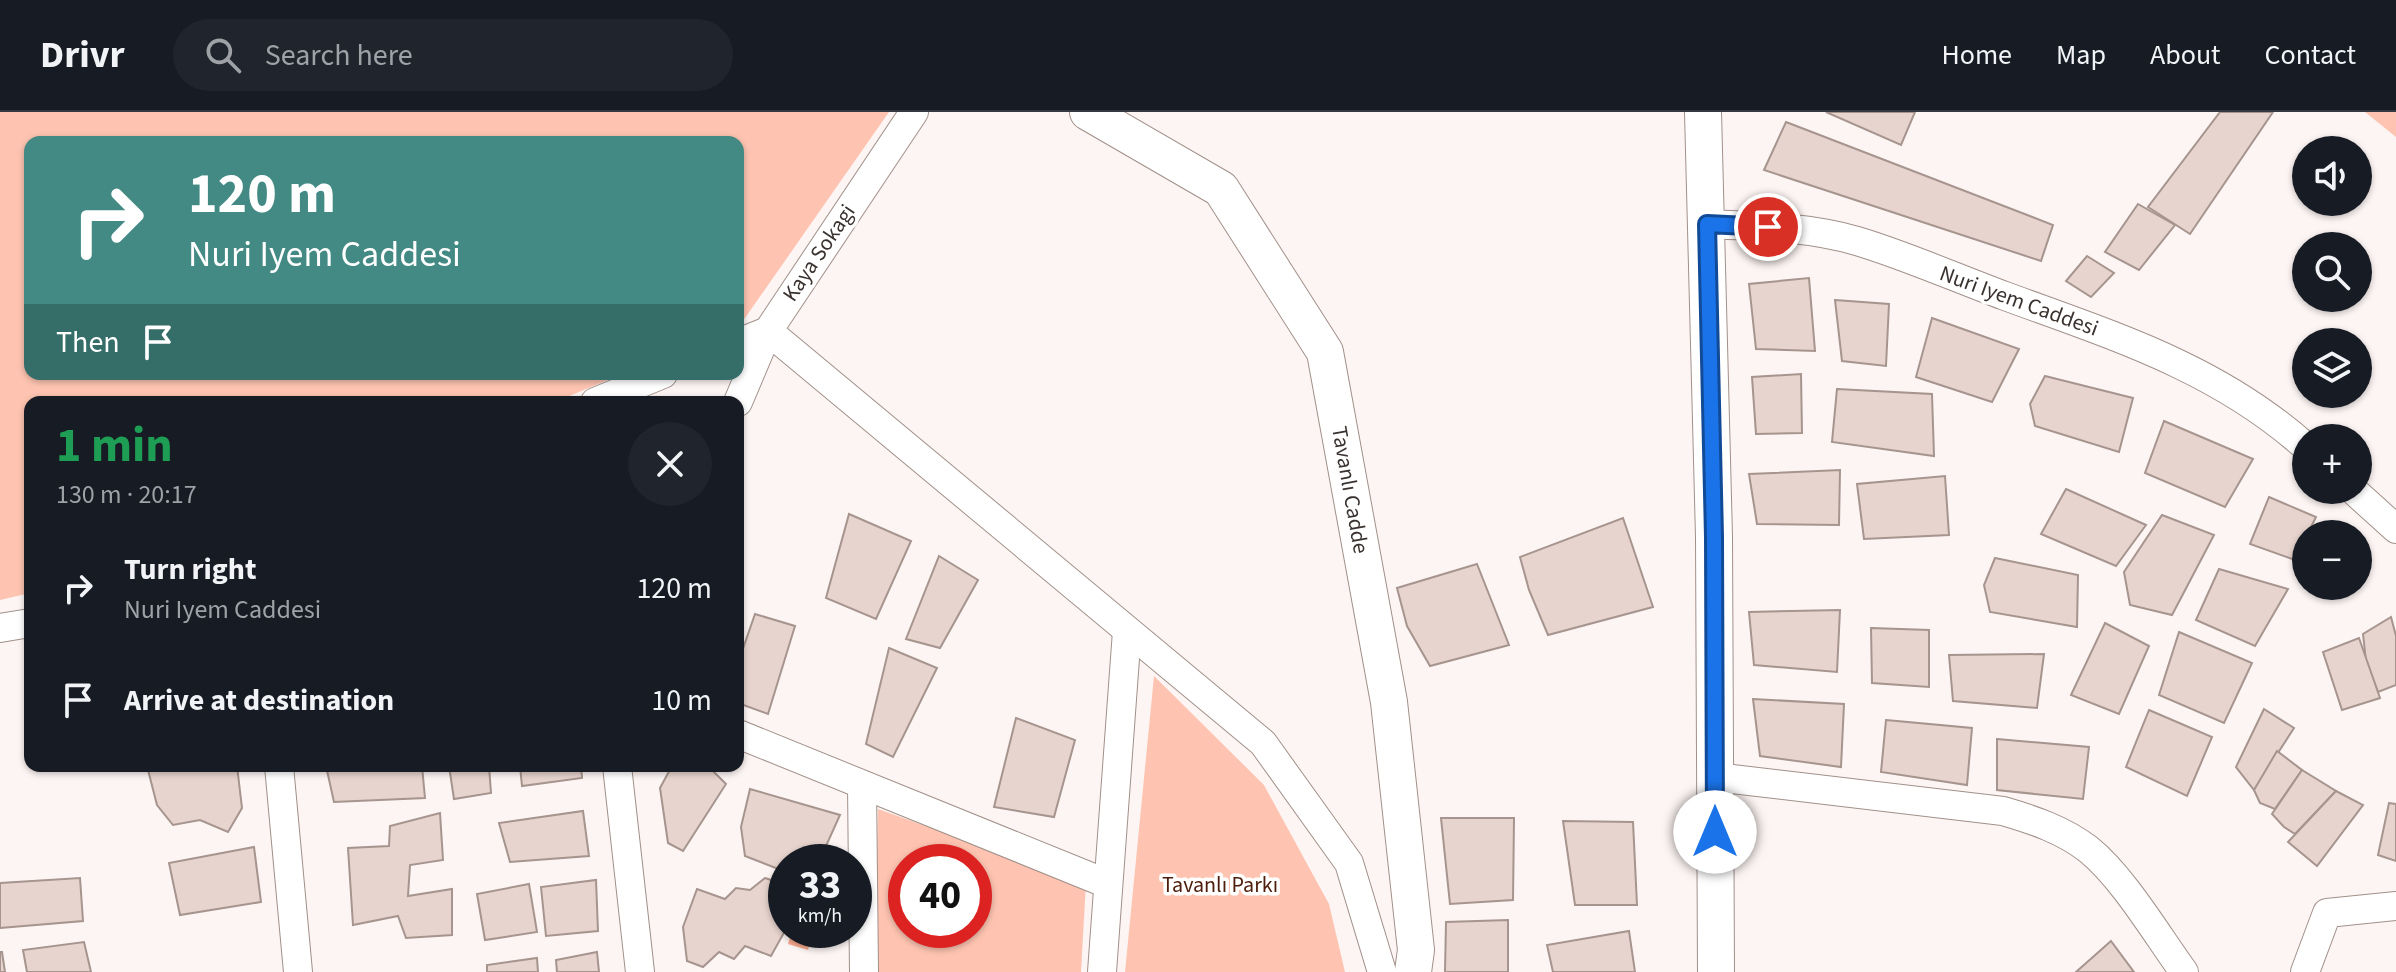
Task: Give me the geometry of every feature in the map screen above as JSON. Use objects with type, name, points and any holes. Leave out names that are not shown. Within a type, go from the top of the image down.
[{"type":"street","name":"Kaya Sokagi","points":[[741,396],[768,331],[914,112]]},
{"type":"street","name":"Tavanlı Cadde","points":[[1088,112],[1221,189],[1325,352],[1389,702],[1416,950],[1413,972]]},
{"type":"street","points":[[1703,112],[1714,522],[1716,972]]},
{"type":"street","name":"Nuri Iyem Caddesi","points":[[1707,224],[1768,227],[1856,241],[2139,345],[2196,370],[2246,400],[2292,436]]},
{"type":"street","points":[[744,341],[768,331],[1263,743],[1349,863],[1382,972]]},
{"type":"street","points":[[610,396],[648,380]]},
{"type":"street","points":[[2368,504],[2396,529]]},
{"type":"street","points":[[0,628],[24,624]]},
{"type":"street","points":[[1102,972],[1127,631]]},
{"type":"street","points":[[744,736],[1108,884]]},
{"type":"street","points":[[280,772],[298,972]]},
{"type":"street","points":[[618,772],[640,972]]},
{"type":"street","points":[[1715,777],[2003,811],[2033,820],[2063,833],[2110,869],[2184,972]]},
{"type":"street","points":[[862,785],[864,972]]},
{"type":"street","points":[[2305,972],[2327,913],[2396,906]]},
{"type":"green space","points":[[0,112],[889,112],[744,319],[744,136],[24,136],[24,380],[608,380],[569,396],[24,396],[24,594],[0,600]]},
{"type":"green space","points":[[2365,112],[2396,112],[2396,137]]},
{"type":"green space","name":"Tavanlı Parkı","points":[[1154,676],[1264,785],[1329,904],[1345,972],[1125,972]]},
{"type":"green space","points":[[878,809],[976,844],[888,844],[888,948],[992,948],[992,850],[1086,883],[1081,972],[875,972]]},
{"type":"building","points":[[1826,112],[1915,112],[1901,145]]},
{"type":"building","points":[[2220,112],[2273,112],[2190,234],[2148,207]]},
{"type":"building","points":[[1786,122],[2053,225],[2041,261],[1764,170]]},
{"type":"building","points":[[2138,204],[2175,225],[2139,270],[2105,252]]},
{"type":"building","points":[[2087,256],[2114,273],[2091,297],[2066,281]]},
{"type":"building","points":[[1809,278],[1815,351],[1756,349],[1749,284]]},
{"type":"building","points":[[1835,300],[1889,304],[1886,366],[1842,361]]},
{"type":"building","points":[[1932,318],[2019,349],[1992,402],[1916,377]]},
{"type":"building","points":[[1801,374],[1802,433],[1756,434],[1752,377]]},
{"type":"building","points":[[2045,376],[2133,398],[2119,452],[2035,426],[2030,404]]},
{"type":"building","points":[[1837,389],[1932,394],[1934,456],[1832,442]]},
{"type":"building","points":[[2164,421],[2253,459],[2225,507],[2145,473]]},
{"type":"building","points":[[1840,470],[1839,525],[1757,524],[1749,474]]},
{"type":"building","points":[[1945,476],[1949,535],[1864,539],[1857,484]]},
{"type":"building","points":[[2066,489],[2146,525],[2116,566],[2041,534]]},
{"type":"building","points":[[2269,497],[2316,517],[2315,520],[2292,520],[2292,559],[2250,544]]},
{"type":"building","points":[[849,514],[911,541],[876,619],[826,598]]},
{"type":"building","points":[[2162,515],[2214,535],[2172,615],[2130,605],[2124,572]]},
{"type":"building","points":[[1623,518],[1653,607],[1548,635],[1529,590],[1520,557]]},
{"type":"building","points":[[939,556],[978,580],[940,648],[906,639]]},
{"type":"building","points":[[1995,558],[2078,575],[2077,627],[1990,612],[1984,585]]},
{"type":"building","points":[[1477,564],[1509,645],[1430,666],[1407,626],[1397,588]]},
{"type":"building","points":[[2219,569],[2288,589],[2255,646],[2196,620]]},
{"type":"building","points":[[1840,610],[1837,672],[1754,665],[1749,612]]},
{"type":"building","points":[[755,614],[795,626],[768,714],[744,705],[744,646]]},
{"type":"building","points":[[2391,617],[2396,636],[2396,685],[2378,692],[2366,661],[2363,634]]},
{"type":"building","points":[[2105,623],[2149,646],[2119,714],[2071,695]]},
{"type":"building","points":[[1871,628],[1929,630],[1929,687],[1872,683]]},
{"type":"building","points":[[2179,632],[2252,663],[2224,723],[2159,695]]},
{"type":"building","points":[[2359,638],[2380,698],[2342,710],[2323,652]]},
{"type":"building","points":[[889,648],[937,668],[893,757],[866,744]]},
{"type":"building","points":[[2044,654],[2037,708],[1953,701],[1949,655]]},
{"type":"building","points":[[1753,699],[1844,704],[1841,767],[1760,756]]},
{"type":"building","points":[[2264,709],[2294,728],[2254,790],[2236,767]]},
{"type":"building","points":[[2149,710],[2212,737],[2187,796],[2126,767]]},
{"type":"building","points":[[1016,718],[1075,740],[1054,817],[994,807]]},
{"type":"building","points":[[1886,720],[1972,728],[1967,785],[1881,772]]},
{"type":"building","points":[[1997,739],[2089,747],[2083,799],[1997,790]]},
{"type":"building","points":[[2277,751],[2302,770],[2275,809],[2260,803],[2254,790]]},
{"type":"building","points":[[2302,770],[2336,791],[2295,834],[2272,814]]},
{"type":"building","points":[[149,772],[238,772],[242,808],[228,832],[200,820],[173,825],[157,805]]},
{"type":"building","points":[[327,772],[423,772],[425,798],[334,802]]},
{"type":"building","points":[[450,772],[489,772],[491,793],[454,799]]},
{"type":"building","points":[[521,772],[582,772],[582,778],[522,786]]},
{"type":"building","points":[[669,772],[714,772],[726,784],[683,851],[668,843],[660,788]]},
{"type":"building","points":[[750,789],[840,815],[827,844],[768,844],[768,865],[745,856],[741,827]]},
{"type":"building","points":[[2336,791],[2363,805],[2317,866],[2288,842]]},
{"type":"building","points":[[2389,803],[2396,804],[2396,861],[2378,855]]},
{"type":"building","points":[[583,811],[589,856],[510,862],[499,823]]},
{"type":"building","points":[[440,813],[443,860],[410,865],[408,896],[452,889],[452,935],[406,938],[398,916],[353,925],[348,848],[389,846],[390,826]]},
{"type":"building","points":[[1441,818],[1514,818],[1513,900],[1450,904]]},
{"type":"building","points":[[1563,821],[1633,822],[1637,905],[1575,905]]},
{"type":"building","points":[[254,847],[261,902],[180,915],[169,863]]},
{"type":"building","points":[[80,878],[83,921],[0,928],[0,883]]},
{"type":"building","points":[[765,878],[768,879],[768,948],[775,948],[771,956],[745,946],[734,959],[719,952],[703,967],[687,961],[683,927],[697,889],[725,899],[736,888],[750,890]]},
{"type":"building","points":[[596,880],[598,931],[546,936],[541,887]]},
{"type":"building","points":[[529,884],[537,932],[485,940],[477,894]]},
{"type":"building","points":[[1508,920],[1508,972],[1445,972],[1446,922]]},
{"type":"building","points":[[1629,931],[1635,972],[1553,972],[1547,945]]},
{"type":"building","points":[[2111,941],[2134,972],[2076,972]]},
{"type":"building","points":[[84,942],[91,972],[27,972],[23,950]]},
{"type":"building","points":[[2,952],[5,972],[0,972]]},
{"type":"building","points":[[597,952],[599,972],[557,972],[556,960]]},
{"type":"building","points":[[537,958],[538,972],[487,972],[487,965]]},
{"type":"route","points":[[1715,832],[1714,537],[1707,224],[1768,227]]}]
